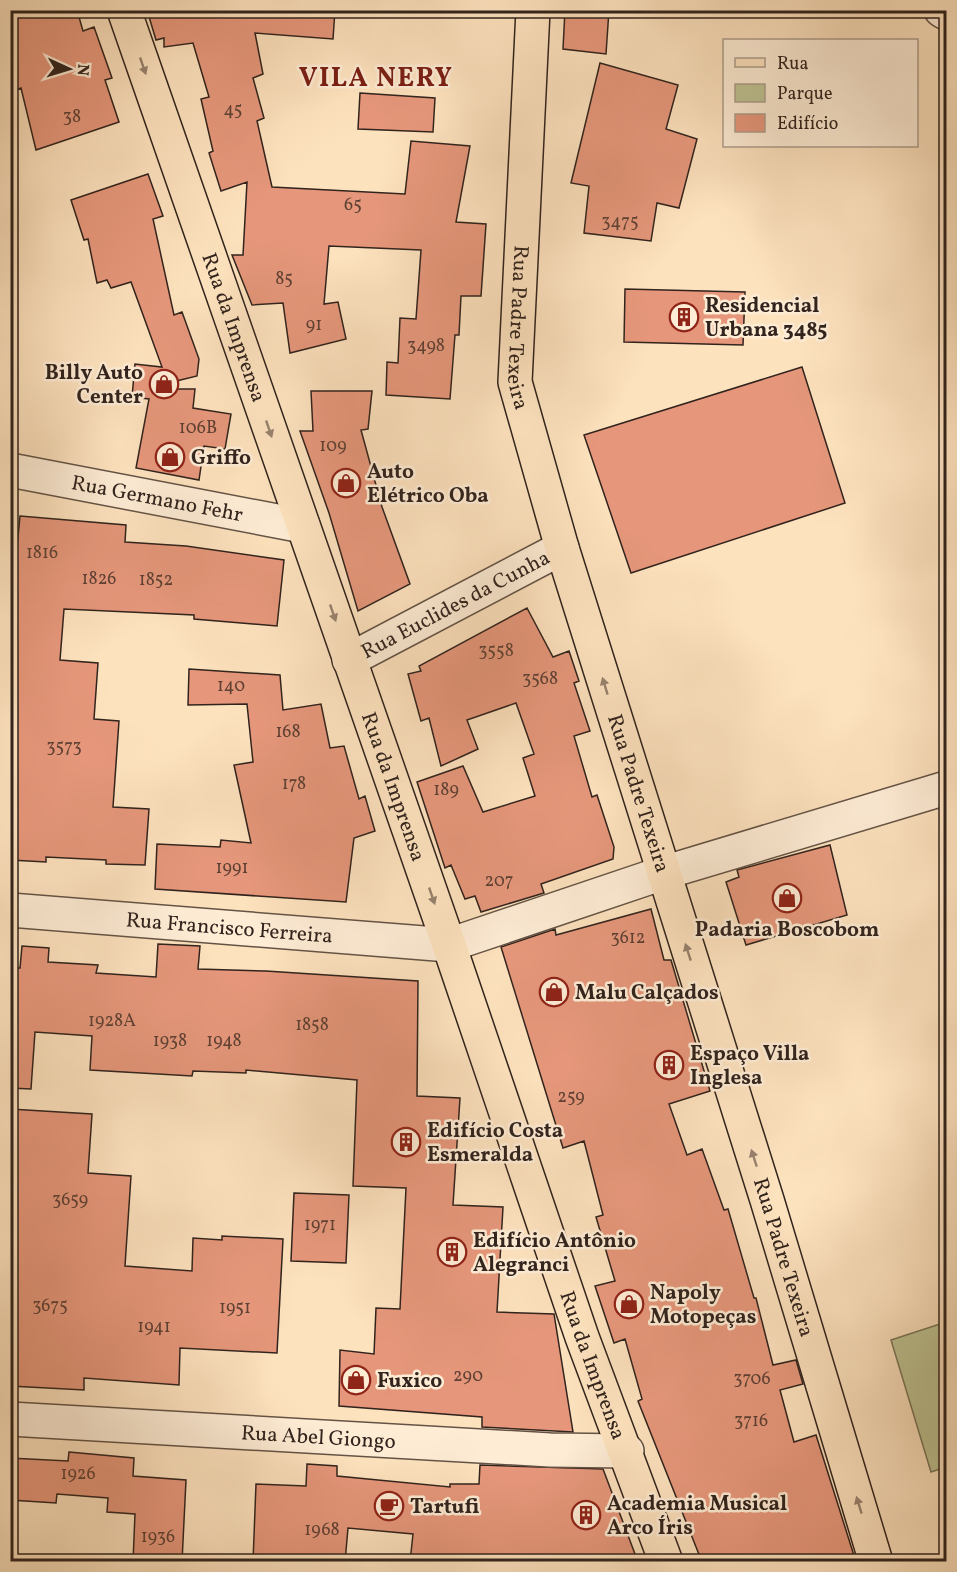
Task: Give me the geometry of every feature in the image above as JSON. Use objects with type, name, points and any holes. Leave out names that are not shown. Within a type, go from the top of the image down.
[{"type":"main road","name":"Rua da Imprensa","points":[[124,10],[449,945],[578,1326],[627,1451],[666,1562]]},
{"type":"main road","name":"Rua Padre Texeira","points":[[533,10],[515,382],[562,548],[767,1200],[876,1562]]},
{"type":"street","points":[[942,10],[946,13]]},
{"type":"street","name":"Rua Germano Fehr","points":[[10,470],[303,526]]},
{"type":"street","name":"Rua Euclides da Cunha","points":[[349,660],[562,548]]},
{"type":"street","points":[[449,945],[663,873],[946,788]]},
{"type":"street","name":"Rua Francisco Ferreira","points":[[10,910],[449,945]]},
{"type":"street","name":"Rua Abel Giongo","points":[[10,1419],[550,1450],[627,1451]]},
{"type":"green space","points":[[946,1322],[946,1467],[931,1472],[891,1340]]},
{"type":"building","points":[[10,10],[77,10],[83,31],[94,27],[112,78],[105,80],[119,122],[36,150],[21,88],[10,92]]},
{"type":"building","points":[[147,10],[335,10],[333,39],[255,33],[263,74],[253,78],[264,118],[257,121],[272,187],[405,194],[411,141],[470,146],[456,222],[486,224],[481,296],[461,296],[459,335],[455,335],[450,399],[386,395],[387,362],[398,363],[400,318],[416,319],[421,250],[329,246],[324,304],[338,302],[346,339],[290,353],[283,303],[252,305],[232,255],[243,255],[247,182],[221,191],[209,153],[213,151],[201,99],[209,97],[193,43],[164,47],[164,38],[156,40]]},
{"type":"building","points":[[565,10],[609,10],[606,54],[563,49]]},
{"type":"building","points":[[600,63],[678,85],[666,129],[697,139],[679,208],[657,203],[651,241],[584,233],[589,186],[571,183]]},
{"type":"building","points":[[360,93],[435,98],[433,132],[358,129]]},
{"type":"building","points":[[148,174],[163,216],[153,219],[174,315],[182,312],[199,359],[197,376],[168,383],[164,374],[166,389],[195,389],[193,408],[231,414],[225,449],[204,446],[199,480],[136,468],[149,399],[132,397],[135,364],[162,367],[131,282],[111,288],[107,280],[97,283],[88,239],[84,240],[71,200]]},
{"type":"building","name":"Residencial Urbana 3485","points":[[625,289],[745,292],[743,345],[624,342]]},
{"type":"building","points":[[802,367],[845,503],[631,573],[584,435]]},
{"type":"building","points":[[311,391],[372,391],[368,429],[361,430],[382,507],[410,584],[358,611],[329,513],[300,431],[313,431]]},
{"type":"building","points":[[20,516],[126,525],[125,542],[186,546],[284,560],[277,626],[194,619],[194,615],[64,609],[60,660],[98,663],[94,719],[119,721],[113,807],[149,809],[145,865],[106,864],[106,860],[46,857],[46,862],[10,860],[10,623]]},
{"type":"building","points":[[527,608],[553,657],[569,651],[579,681],[574,683],[590,731],[574,736],[592,797],[597,795],[614,847],[613,859],[541,884],[544,893],[481,912],[475,896],[465,899],[451,865],[445,868],[417,782],[463,766],[483,812],[535,796],[523,758],[534,754],[516,703],[467,720],[478,749],[441,766],[429,718],[421,721],[408,674],[421,671],[419,666]]},
{"type":"building","points":[[189,669],[280,675],[283,710],[321,704],[330,748],[344,746],[359,799],[365,796],[375,831],[354,838],[346,902],[155,889],[157,844],[220,847],[221,840],[251,843],[234,765],[253,762],[247,704],[188,705]]},
{"type":"building","name":"Padaria Boscobom","points":[[830,845],[847,915],[746,945],[726,882],[739,877],[737,870]]},
{"type":"building","points":[[651,909],[664,960],[671,960],[710,1091],[669,1104],[687,1155],[702,1149],[724,1210],[728,1209],[754,1298],[756,1298],[773,1365],[796,1360],[803,1384],[780,1390],[794,1442],[816,1435],[856,1562],[702,1562],[638,1401],[642,1399],[625,1339],[614,1343],[595,1286],[615,1281],[596,1217],[603,1215],[584,1141],[563,1148],[501,947],[555,929],[556,935]]},
{"type":"building","points":[[158,944],[200,946],[198,969],[418,981],[417,1096],[460,1098],[453,1205],[503,1207],[497,1312],[554,1314],[573,1432],[482,1427],[482,1417],[339,1406],[340,1350],[374,1354],[376,1308],[400,1309],[406,1188],[353,1186],[357,1080],[246,1070],[246,1073],[193,1071],[192,1076],[90,1070],[92,1036],[35,1032],[31,1089],[10,1088],[10,968],[20,968],[22,946],[49,948],[48,962],[98,965],[96,973],[156,977]]},
{"type":"building","points":[[10,1109],[92,1114],[88,1173],[131,1176],[125,1266],[192,1271],[193,1238],[222,1240],[222,1236],[283,1239],[277,1353],[180,1348],[179,1385],[84,1378],[84,1390],[10,1386]]},
{"type":"building","points":[[294,1193],[349,1195],[346,1263],[291,1261]]},
{"type":"building","points":[[69,1452],[134,1458],[133,1476],[186,1480],[182,1562],[133,1562],[135,1514],[107,1512],[108,1498],[57,1494],[56,1503],[10,1500],[10,1458],[68,1461]]},
{"type":"building","points":[[307,1464],[337,1466],[337,1476],[450,1487],[450,1484],[479,1484],[480,1465],[603,1469],[638,1562],[410,1562],[413,1534],[348,1528],[345,1562],[253,1562],[256,1484],[306,1486]]},
{"type":"place","name":"Residencial Urbana 3485","points":[[684,317]]},
{"type":"place","name":"Billy Auto Center","points":[[164,384]]},
{"type":"place","name":"Griffo","points":[[170,457]]},
{"type":"place","name":"Auto Elétrico Oba","points":[[346,483]]},
{"type":"place","name":"Padaria Boscobom","points":[[787,898]]},
{"type":"place","name":"Malu Calçados","points":[[554,992]]},
{"type":"place","name":"Espaço Villa Inglesa","points":[[669,1065]]},
{"type":"place","name":"Edifício Costa Esmeralda","points":[[406,1142]]},
{"type":"place","name":"Edifício Antônio Alegranci","points":[[452,1252]]},
{"type":"place","name":"Napoly Motopeças","points":[[629,1304]]},
{"type":"place","name":"Fuxico","points":[[356,1380]]},
{"type":"place","name":"Tartufi","points":[[389,1506]]},
{"type":"place","name":"Academia Musical Arco Íris","points":[[586,1515]]},
{"type":"district","name":"VILA NERY","points":[[376,77]]}]
